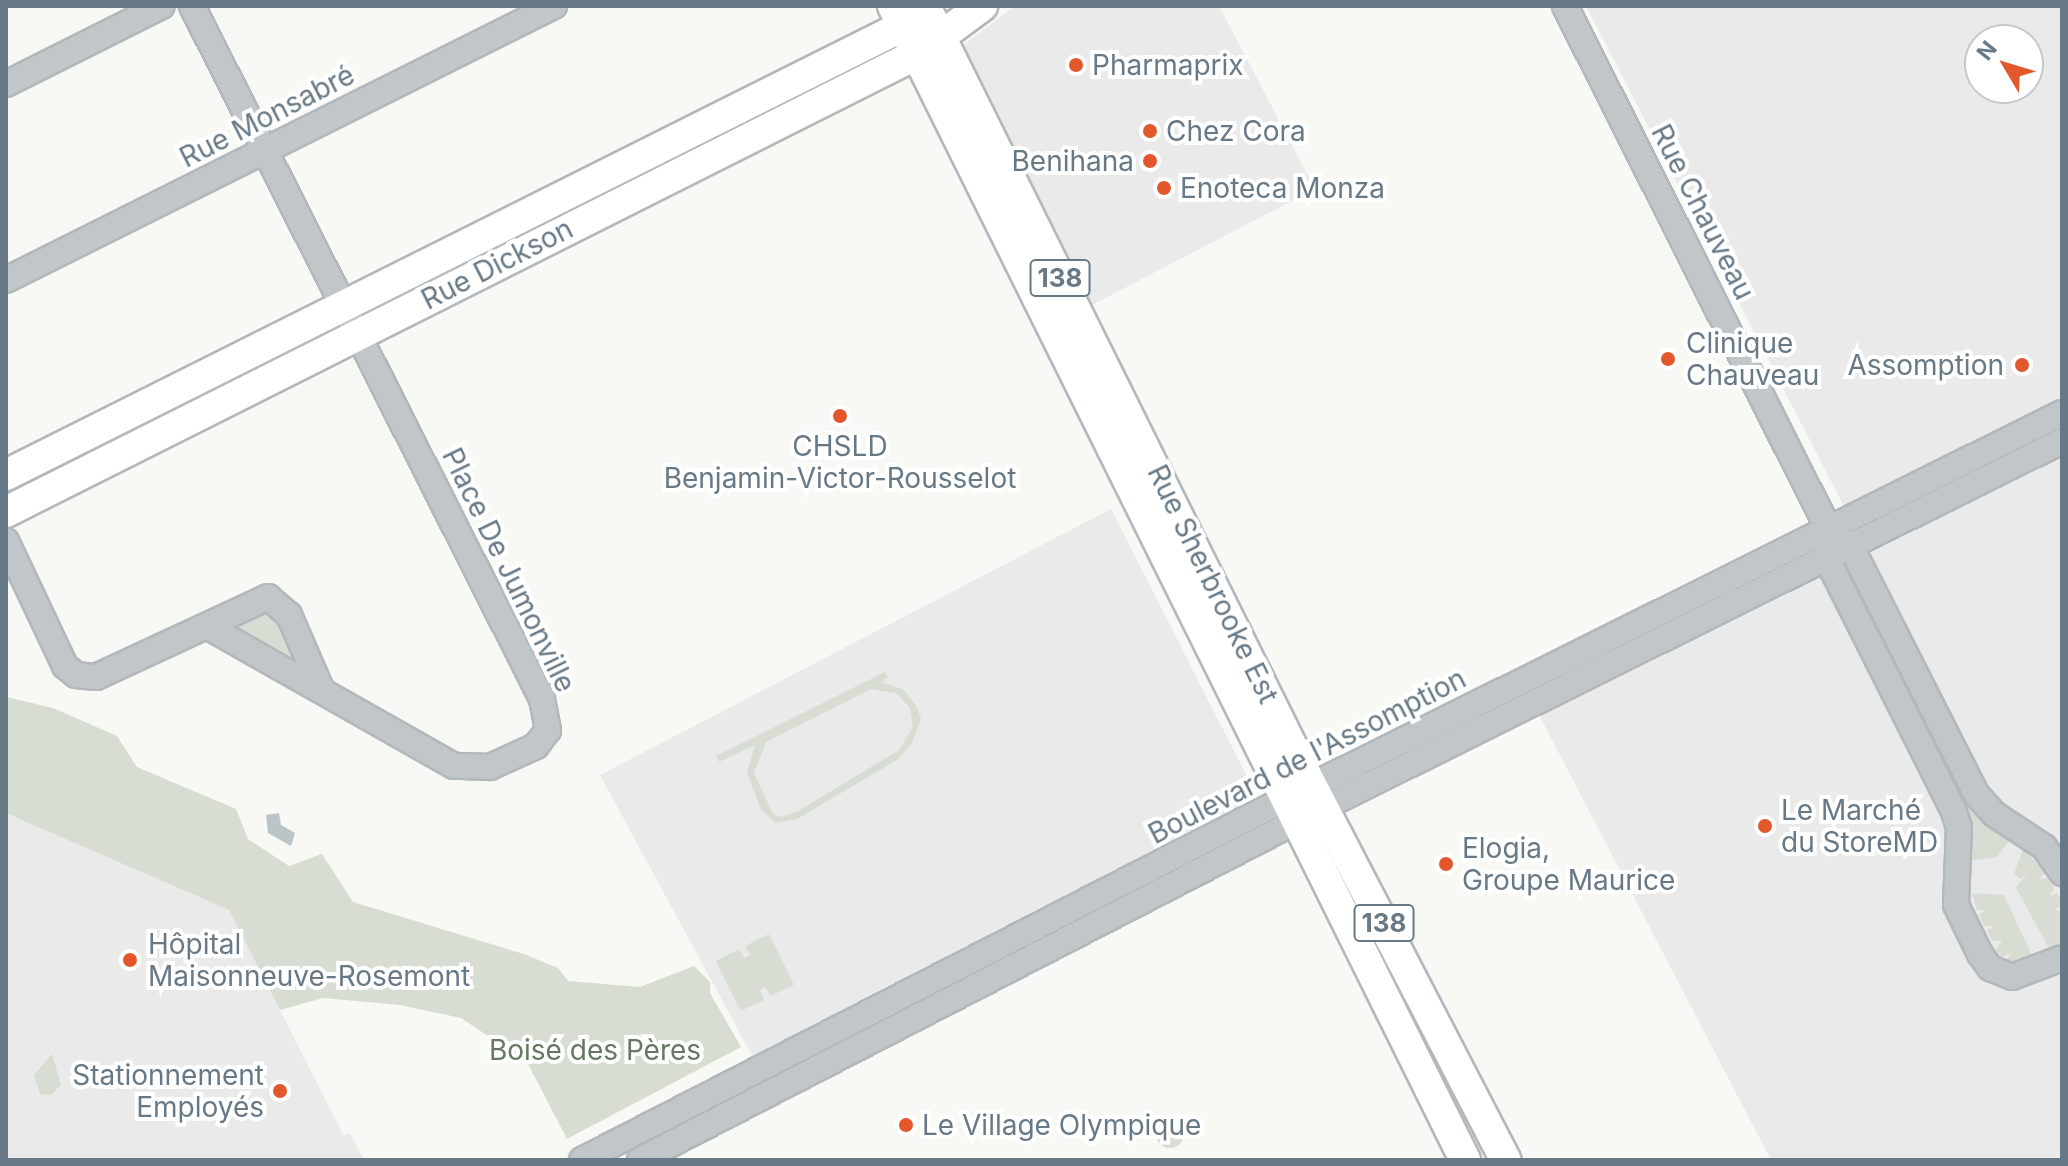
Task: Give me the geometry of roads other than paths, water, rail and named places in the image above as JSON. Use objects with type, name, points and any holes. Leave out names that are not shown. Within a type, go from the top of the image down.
[{"type":"main road","name":"Rue Dickson","points":[[6,475],[922,21],[982,6]]},
{"type":"main road","name":"Rue Dickson","points":[[6,512],[358,334],[922,21]]},
{"type":"main road","name":"Rue Sherbrooke Est","points":[[922,21],[1305,803],[1465,1160]]},
{"type":"main road","name":"Rue Sherbrooke Est","points":[[1305,803],[1506,1160]]},
{"type":"street","points":[[6,84],[162,6]]},
{"type":"street","points":[[192,6],[358,334]]},
{"type":"street","name":"Rue Monsabré","points":[[6,280],[554,6]]},
{"type":"street","name":"Rue Chauveau","points":[[1565,6],[1829,530],[1851,547],[1982,802],[2044,847],[2062,873]]},
{"type":"street","name":"Place De Jumonville","points":[[207,626],[454,766],[474,770],[514,758],[536,746],[548,730],[542,699],[358,334]]},
{"type":"street","name":"Boulevard de l'Assomption","points":[[582,1160],[1407,752],[1829,530],[2062,413]]},
{"type":"street","name":"Boulevard de l'Assomption","points":[[1407,752],[1827,559],[2062,441]]},
{"type":"street","points":[[1829,530],[1827,559],[1953,809],[1959,827],[1956,905],[1980,954],[1990,968],[2012,977],[2062,958]]},
{"type":"street","points":[[6,541],[65,666],[76,675],[96,677],[207,626],[258,598],[276,600],[289,615],[321,689]]},
{"type":"street","name":"Boulevard de l'Assomption","points":[[640,1160],[1305,803]]},
{"type":"place","name":"Pharmaprix","points":[[1076,65]]},
{"type":"place","name":"Chez Cora","points":[[1150,131]]},
{"type":"place","name":"Benihana","points":[[1150,161]]},
{"type":"place","name":"Enoteca Monza","points":[[1164,188]]},
{"type":"place","name":"Clinique Chauveau","points":[[1668,359]]},
{"type":"place","name":"Assomption","points":[[2022,365]]},
{"type":"place","name":"CHSLD Benjamin-Victor-Rousselot","points":[[840,416]]},
{"type":"place","name":"Le Marché du StoreMD","points":[[1765,826]]},
{"type":"place","name":"Elogia, Groupe Maurice","points":[[1446,864]]},
{"type":"place","name":"Hôpital Maisonneuve-Rosemont","points":[[130,960]]},
{"type":"place","name":"Stationnement Employés","points":[[280,1091]]},
{"type":"place","name":"Le Village Olympique","points":[[906,1125]]},
{"type":"park label","name":"Boisé des Pères","points":[[595,1050]]}]
